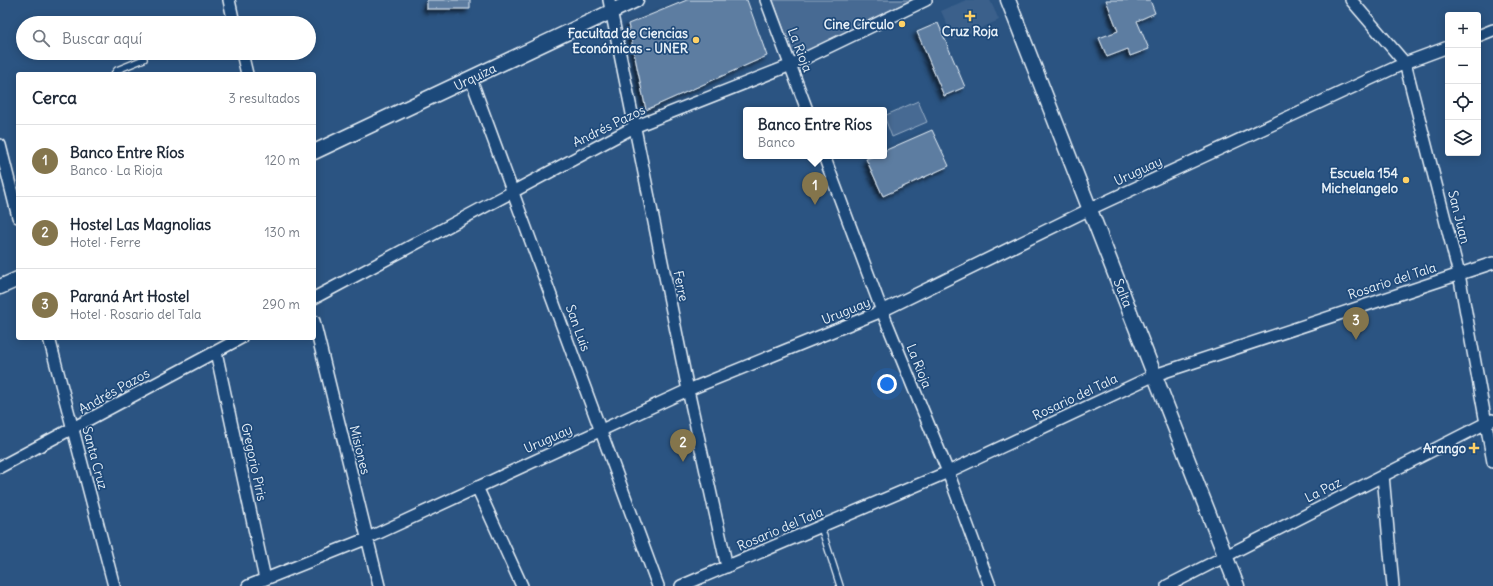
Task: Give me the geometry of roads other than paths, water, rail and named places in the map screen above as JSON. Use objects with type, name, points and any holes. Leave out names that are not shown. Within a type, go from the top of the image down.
[{"type":"street","points":[[229,0],[232,16]]},
{"type":"street","name":"Urquiza","points":[[316,151],[471,79],[610,5],[636,0]]},
{"type":"street","name":"La Rioja","points":[[766,0],[807,107]]},
{"type":"street","name":"Andrés Pazos","points":[[316,297],[634,128],[791,65],[926,0]]},
{"type":"street","name":"Salta","points":[[1008,0],[1237,586]]},
{"type":"street","name":"San Juan","points":[[1351,0],[1406,63],[1459,274],[1490,421],[1493,462]]},
{"type":"street","name":"Ferre","points":[[610,5],[688,390],[727,567]]},
{"type":"street","points":[[1481,35],[1493,30]]},
{"type":"street","name":"Uruguay","points":[[248,586],[368,538],[688,390],[882,312],[1090,209],[1406,63],[1445,48]]},
{"type":"street","points":[[244,60],[247,72]]},
{"type":"street","name":"San Luis","points":[[471,79],[658,586]]},
{"type":"street","points":[[0,145],[16,209]]},
{"type":"street","name":"La Rioja","points":[[825,159],[882,312],[948,472],[990,586]]},
{"type":"street","name":"Rosario del Tala","points":[[681,586],[948,472],[1155,375],[1493,263]]},
{"type":"street","points":[[0,287],[16,280]]},
{"type":"street","name":"Misiones","points":[[316,329],[379,586]]},
{"type":"street","name":"Santa Cruz","points":[[50,340],[114,586]]},
{"type":"street","name":"Andrés Pazos","points":[[0,467],[73,430],[237,340]]},
{"type":"street","name":"Gregorio Piris","points":[[216,352],[266,579]]},
{"type":"street","name":"La Paz","points":[[1167,586],[1225,555],[1490,421]]},
{"type":"street","points":[[1383,475],[1393,586]]},
{"type":"street","points":[[477,487],[522,586]]},
{"type":"lane","points":[[116,72],[142,60]]},
{"type":"lane","points":[[821,527],[840,586]]},
{"type":"place","name":"Cruz Roja","points":[[970,16]]},
{"type":"place","name":"Cine Círculo","points":[[902,24]]},
{"type":"place","name":"Facultad de Ciencias Económicas - UNER","points":[[696,40]]},
{"type":"place","name":"Escuela 154 Michelangelo","points":[[1406,180]]},
{"type":"place","name":"Banco Entre Ríos","points":[[815,205]]},
{"type":"place","name":"Paraná Art Hostel","points":[[1356,340]]},
{"type":"place","name":"Arango","points":[[1474,448]]},
{"type":"place","name":"Hostel Las Magnolias","points":[[683,462]]}]
